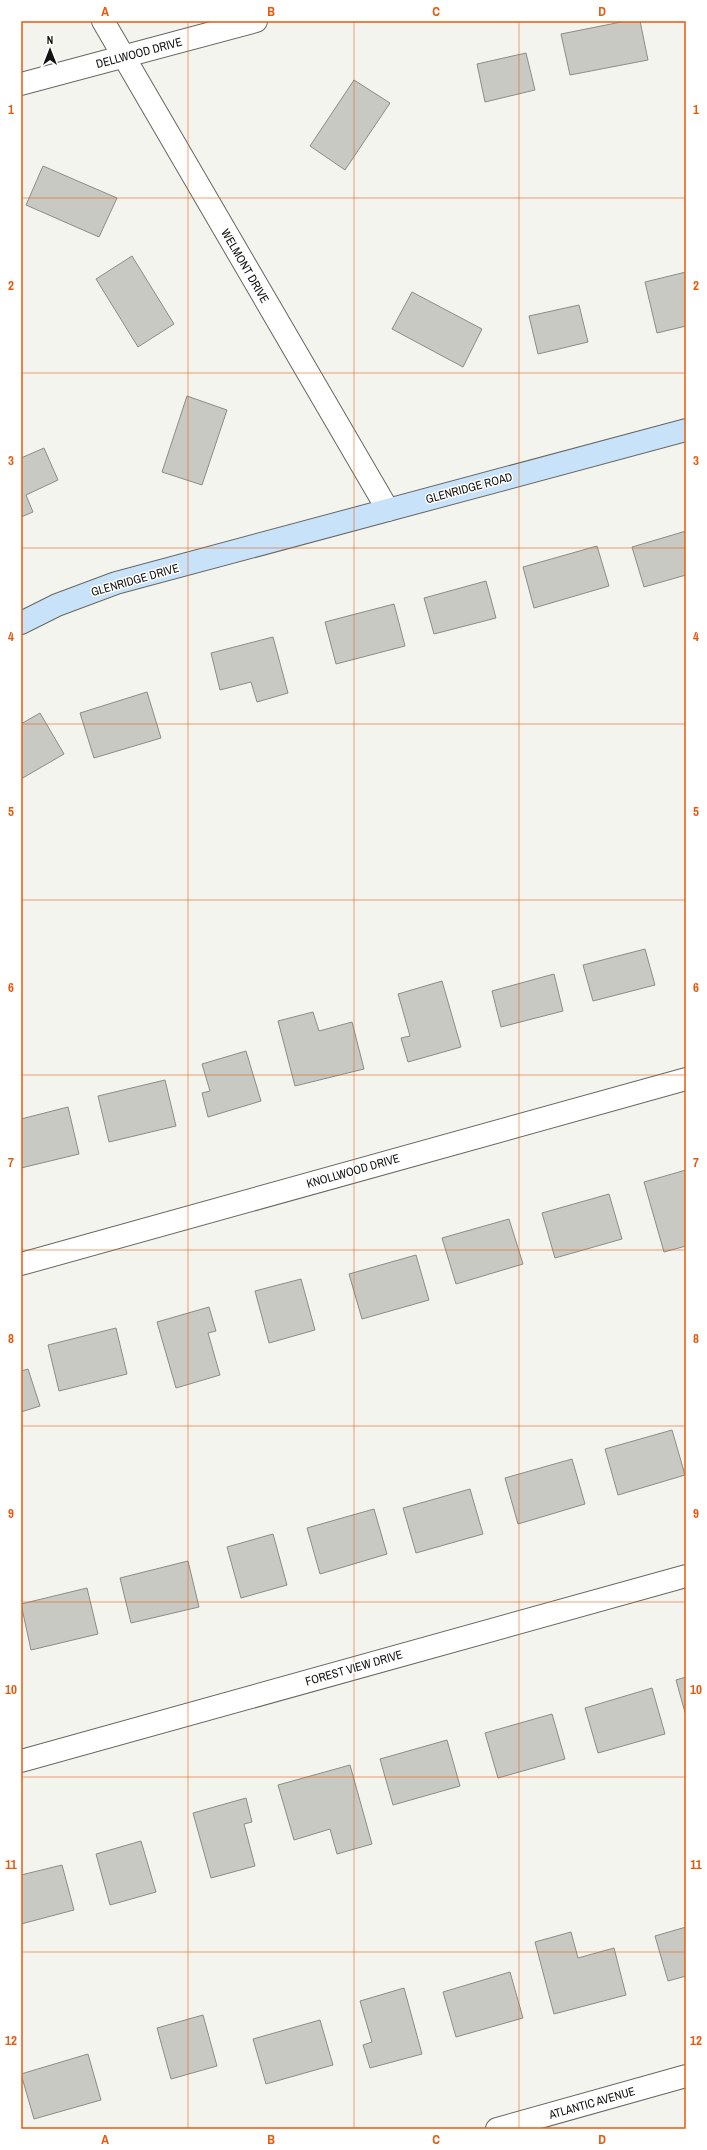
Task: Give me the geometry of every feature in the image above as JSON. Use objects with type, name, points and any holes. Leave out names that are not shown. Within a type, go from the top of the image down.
[{"type":"street","name":"WELMONT DRIVE","points":[[103,21],[123,58],[388,510]]},
{"type":"street","name":"DELLWOOD DRIVE","points":[[21,84],[123,58],[256,21]]},
{"type":"street","name":"GLENRIDGE ROAD","points":[[252,547],[686,430]]},
{"type":"street","name":"GLENRIDGE DRIVE","points":[[21,623],[57,605],[116,583],[252,547]]},
{"type":"street","name":"KNOLLWOOD DRIVE","points":[[21,1264],[686,1079]]},
{"type":"street","name":"FOREST VIEW DRIVE","points":[[21,1761],[686,1576]]},
{"type":"street","name":"ATLANTIC AVENUE","points":[[497,2129],[686,2076]]},
{"type":"building","points":[[626,21],[640,21],[648,60],[570,75],[561,34]]},
{"type":"building","points":[[526,53],[535,90],[485,102],[477,64]]},
{"type":"building","points":[[354,80],[390,103],[345,170],[310,146]]},
{"type":"building","points":[[43,166],[117,198],[99,237],[26,205]]},
{"type":"building","points":[[132,256],[174,324],[138,347],[96,279]]},
{"type":"building","points":[[686,272],[686,326],[657,333],[645,282]]},
{"type":"building","points":[[412,292],[482,329],[463,367],[392,329]]},
{"type":"building","points":[[579,305],[588,342],[538,354],[529,316]]},
{"type":"building","points":[[187,396],[227,410],[202,485],[162,472]]},
{"type":"building","points":[[44,448],[58,480],[26,495],[33,512],[21,517],[21,458]]},
{"type":"building","points":[[686,531],[686,575],[644,587],[632,547]]},
{"type":"building","points":[[597,546],[609,586],[534,608],[523,567]]},
{"type":"building","points":[[486,581],[496,618],[434,634],[424,598]]},
{"type":"building","points":[[394,604],[405,646],[336,664],[325,622]]},
{"type":"building","points":[[273,637],[288,693],[257,702],[251,682],[220,690],[211,653]]},
{"type":"building","points":[[147,692],[161,738],[94,758],[80,713]]},
{"type":"building","points":[[40,713],[64,754],[21,779],[21,724]]},
{"type":"building","points":[[645,949],[655,985],[593,1001],[583,965]]},
{"type":"building","points":[[554,974],[563,1011],[501,1027],[492,991]]},
{"type":"building","points":[[442,981],[461,1047],[408,1062],[401,1038],[410,1036],[398,994]]},
{"type":"building","points":[[313,1012],[319,1031],[352,1022],[364,1069],[295,1086],[278,1021]]},
{"type":"building","points":[[246,1051],[261,1101],[208,1117],[202,1093],[210,1091],[202,1064]]},
{"type":"building","points":[[165,1080],[176,1126],[109,1142],[98,1096]]},
{"type":"building","points":[[68,1107],[79,1154],[21,1168],[21,1119]]},
{"type":"building","points":[[686,1170],[686,1246],[664,1252],[644,1182]]},
{"type":"building","points":[[609,1194],[622,1239],[555,1258],[542,1213]]},
{"type":"building","points":[[509,1219],[523,1264],[456,1284],[442,1238]]},
{"type":"building","points":[[416,1255],[429,1300],[362,1319],[349,1274]]},
{"type":"building","points":[[301,1279],[315,1330],[269,1343],[255,1291]]},
{"type":"building","points":[[209,1307],[216,1331],[208,1333],[220,1375],[176,1388],[157,1322]]},
{"type":"building","points":[[116,1328],[127,1374],[59,1391],[48,1345]]},
{"type":"building","points":[[28,1369],[40,1406],[21,1412],[21,1371]]},
{"type":"building","points":[[672,1430],[685,1475],[618,1495],[605,1449]]},
{"type":"building","points":[[572,1459],[585,1504],[518,1524],[505,1478]]},
{"type":"building","points":[[470,1489],[483,1534],[416,1553],[403,1508]]},
{"type":"building","points":[[374,1509],[387,1554],[320,1574],[307,1528]]},
{"type":"building","points":[[273,1534],[287,1585],[241,1598],[227,1547]]},
{"type":"building","points":[[188,1561],[199,1607],[131,1623],[120,1578]]},
{"type":"building","points":[[87,1588],[98,1634],[31,1650],[21,1604]]},
{"type":"building","points":[[686,1677],[686,1716],[676,1680]]},
{"type":"building","points":[[652,1688],[665,1734],[598,1753],[585,1708]]},
{"type":"building","points":[[552,1714],[565,1759],[498,1778],[485,1733]]},
{"type":"building","points":[[447,1740],[460,1786],[393,1805],[380,1759]]},
{"type":"building","points":[[350,1765],[372,1844],[337,1854],[330,1829],[294,1840],[278,1785]]},
{"type":"building","points":[[246,1798],[252,1822],[244,1824],[255,1866],[211,1878],[193,1813]]},
{"type":"building","points":[[141,1841],[156,1892],[110,1905],[96,1854]]},
{"type":"building","points":[[62,1865],[74,1910],[21,1924],[21,1875]]},
{"type":"building","points":[[686,1927],[686,1976],[668,1981],[655,1936]]},
{"type":"building","points":[[571,1932],[578,1958],[614,1948],[626,1995],[554,2014],[535,1942]]},
{"type":"building","points":[[510,1972],[523,2018],[456,2037],[443,1992]]},
{"type":"building","points":[[404,1988],[422,2054],[370,2068],[363,2045],[372,2042],[360,2001]]},
{"type":"building","points":[[203,2015],[217,2066],[171,2079],[157,2028]]},
{"type":"building","points":[[320,2020],[333,2065],[266,2084],[253,2039]]},
{"type":"building","points":[[88,2054],[101,2100],[34,2119],[21,2074]]}]
